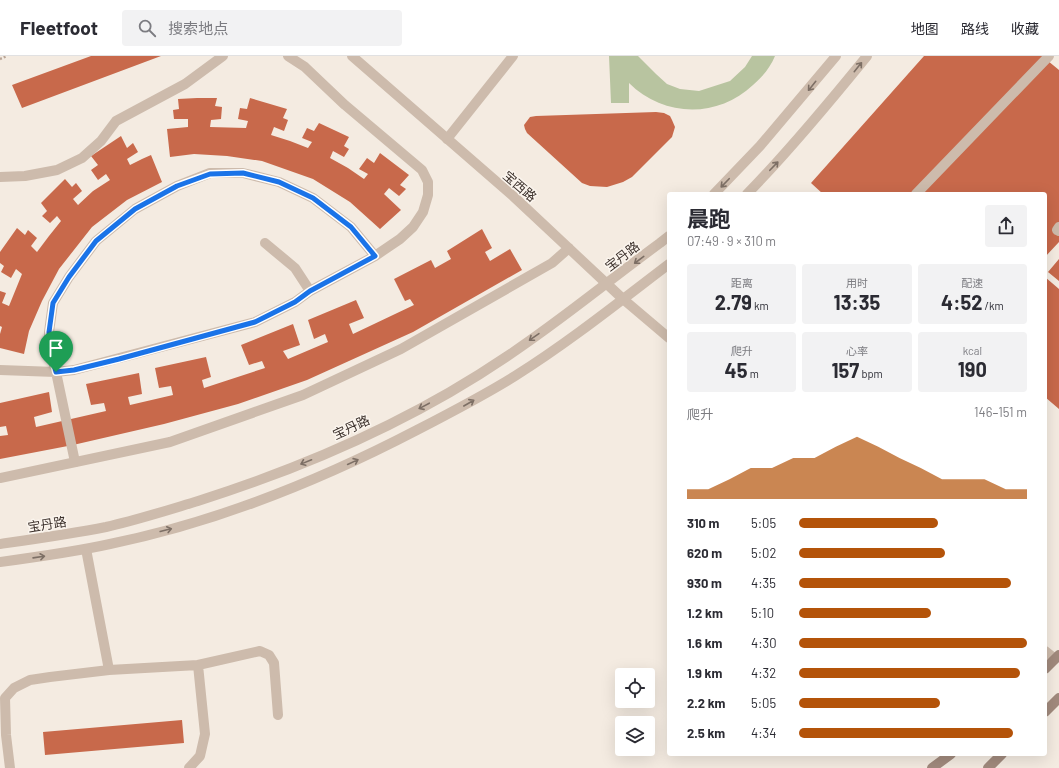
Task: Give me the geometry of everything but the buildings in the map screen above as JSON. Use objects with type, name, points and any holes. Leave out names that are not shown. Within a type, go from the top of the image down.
[{"type":"main road","points":[[1047,667],[1058,659]]},
{"type":"main road","points":[[1047,710],[1059,698]]},
{"type":"main road","points":[[932,768],[948,756]]},
{"type":"main road","points":[[988,768],[1000,756]]},
{"type":"street","points":[[0,177],[25,176],[57,170],[82,158],[101,141],[116,121],[185,84],[223,56]]},
{"type":"street","points":[[0,370],[56,372],[74,370],[255,322],[295,302],[310,291],[375,256],[400,239],[413,227],[423,212],[428,195],[428,182],[422,170],[345,105],[305,67],[288,56]]},
{"type":"street","name":"宝西路","points":[[352,56],[513,196],[623,299],[667,336]]},
{"type":"street","points":[[446,139],[513,56]]},
{"type":"street","points":[[716,192],[760,146],[836,56]]},
{"type":"street","points":[[748,192],[776,164],[822,112],[867,56]]},
{"type":"street","points":[[918,192],[1048,56]]},
{"type":"street","points":[[75,462],[51,353],[49,332],[53,303],[69,277],[96,241],[135,209],[177,186],[210,174],[243,173],[279,182],[313,198],[351,227],[375,256]]},
{"type":"street","points":[[1059,228],[1057,230],[1059,231]]},
{"type":"street","name":"宝丹路","points":[[0,544],[107,526],[168,510],[245,486],[321,456],[388,425],[446,394],[505,358],[607,284],[667,238]]},
{"type":"street","points":[[265,243],[295,268],[310,291]]},
{"type":"street","points":[[0,478],[170,442],[303,394],[401,349],[552,263],[570,248]]},
{"type":"street","points":[[0,562],[46,556],[111,544],[180,526],[252,504],[329,473],[395,442],[455,411],[515,376],[580,331],[667,266]]},
{"type":"street","points":[[86,549],[109,670]]},
{"type":"street","points":[[10,768],[6,736],[5,698],[14,688],[30,680],[109,670],[198,665],[260,651],[269,655],[274,663],[278,715]]},
{"type":"street","points":[[1047,651],[1058,659]]},
{"type":"street","points":[[189,768],[200,756],[205,734],[198,665]]},
{"type":"path","points":[[0,59],[7,56]]},
{"type":"green space","points":[[609,56],[638,56],[667,84],[680,89],[699,91],[730,81],[745,67],[752,56],[775,56],[763,75],[739,96],[723,104],[690,110],[674,108],[658,102],[643,94],[629,83],[629,103],[611,103]]},
{"type":"route","points":[[243,173],[279,182],[313,198],[351,227],[375,256],[310,291],[295,302],[255,322],[119,359],[74,370],[56,372],[51,353],[49,332],[53,303],[69,277],[96,241],[135,209],[177,186],[210,174],[243,173]]}]
